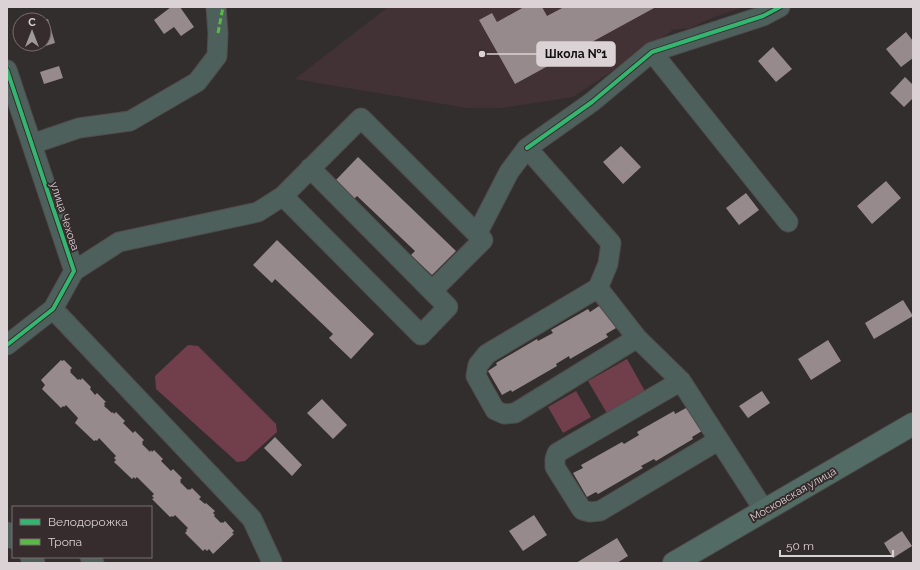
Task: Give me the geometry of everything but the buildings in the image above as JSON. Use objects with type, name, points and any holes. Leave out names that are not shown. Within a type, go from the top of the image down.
[{"type":"main road","name":"Московская улица","points":[[674,563],[913,424]]},
{"type":"street","points":[[32,144],[79,128],[130,121],[197,82],[217,56],[218,33],[216,7]]},
{"type":"street","points":[[477,234],[509,172],[527,148],[592,102],[652,52],[763,16],[780,7]]},
{"type":"street","points":[[652,52],[788,222]]},
{"type":"street","name":"улица Чехова","points":[[7,70],[74,270]]},
{"type":"street","points":[[7,345],[53,309],[74,270],[119,242],[258,212],[283,196],[361,118],[483,240],[432,291]]},
{"type":"street","points":[[527,148],[611,243],[608,264],[598,288],[487,354],[478,365],[476,376],[495,410],[504,414],[515,413],[637,338]]},
{"type":"street","points":[[283,196],[421,335],[448,307],[310,168]]},
{"type":"street","points":[[598,288],[637,338],[681,381],[764,510]]},
{"type":"street","points":[[53,309],[252,519],[272,563]]},
{"type":"street","points":[[681,381],[557,453],[555,459],[556,467],[582,510],[590,512],[600,511],[719,440]]},
{"type":"shaded area","points":[[388,7],[744,7],[714,17],[690,28],[673,30],[573,97],[502,108],[467,108],[295,79]]},
{"type":"shaded area","points":[[188,345],[198,346],[276,424],[277,432],[245,461],[237,462],[156,389],[155,376]]},
{"type":"shaded area","points":[[627,359],[646,393],[608,415],[588,381]]},
{"type":"shaded area","points":[[576,391],[591,417],[563,433],[548,407]]},
{"type":"marked path","points":[[218,33],[223,7]]},
{"type":"cycle path","points":[[527,148],[592,102],[652,52],[763,16],[780,7]]},
{"type":"cycle path","points":[[7,70],[74,271],[53,309],[7,345]]},
{"type":"place","name":"Школа №1","points":[[482,54]]}]
